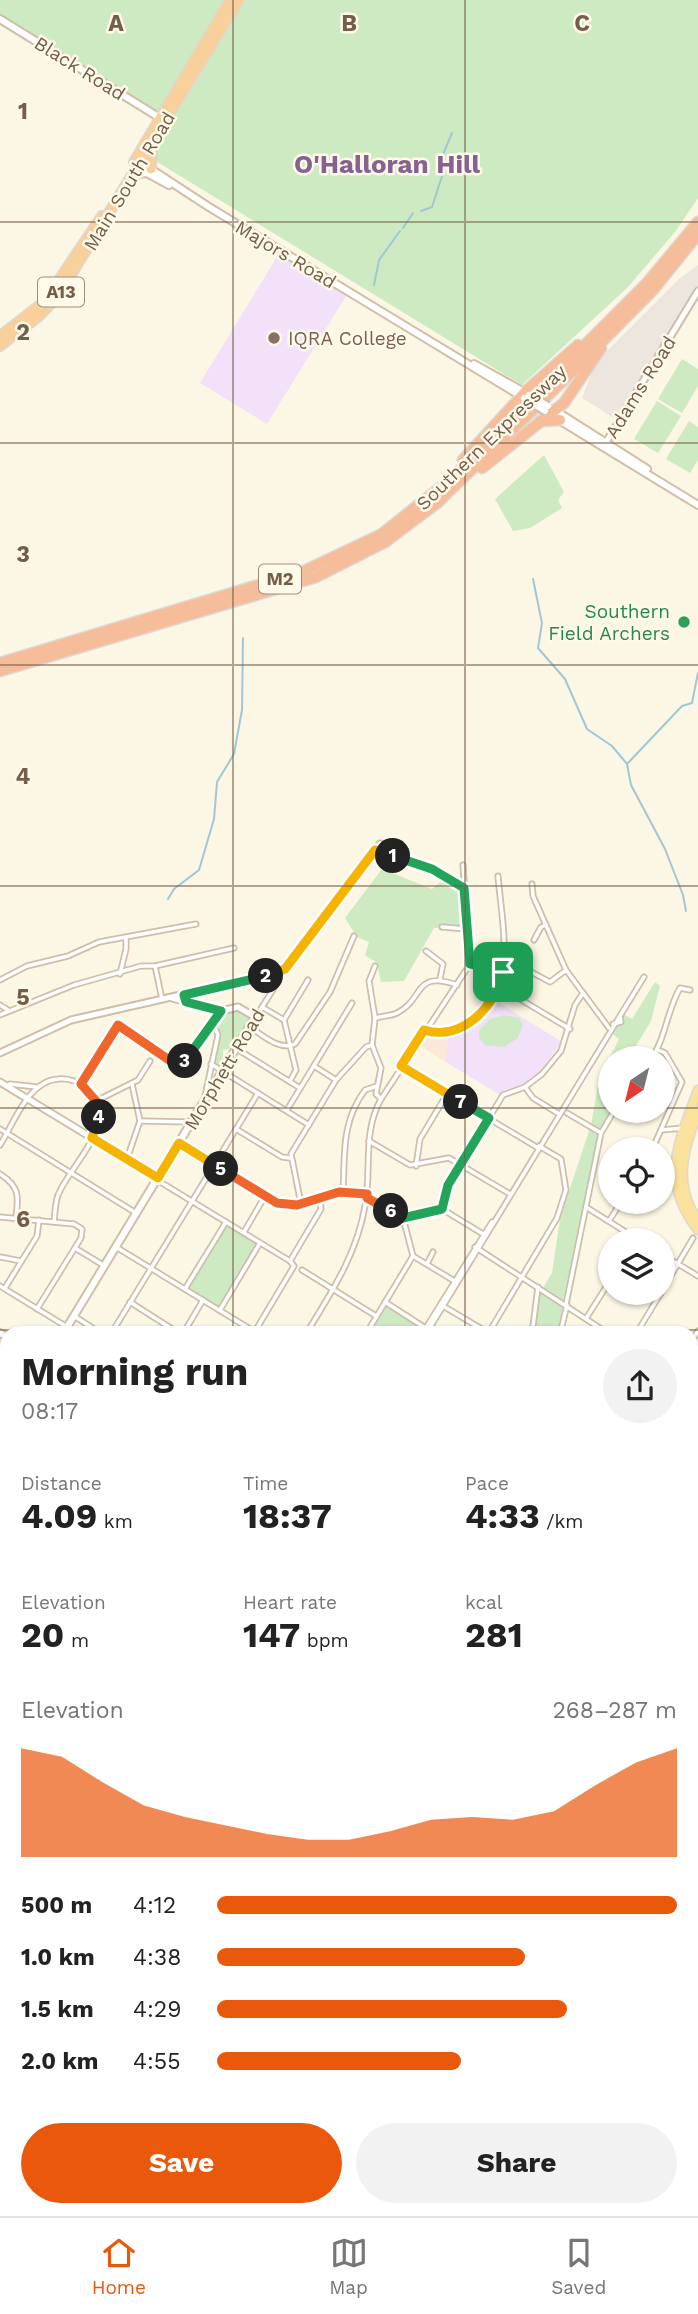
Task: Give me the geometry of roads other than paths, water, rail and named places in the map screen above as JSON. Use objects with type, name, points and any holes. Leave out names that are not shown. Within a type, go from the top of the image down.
[{"type":"highway","name":"Main South Road","points":[[0,346],[49,307],[76,270],[230,0]]},
{"type":"highway","name":"Main South Road","points":[[158,122],[239,0]]},
{"type":"highway","name":"A13","points":[[151,169],[150,159],[158,122]]},
{"type":"highway","name":"Main South Road","points":[[0,336],[53,292],[138,161]]},
{"type":"highway","name":"Southern Expressway","points":[[0,671],[316,577],[356,559],[420,517],[617,320],[698,222]]},
{"type":"highway","name":"Southern Expressway","points":[[0,663],[315,567],[382,534],[423,505],[664,277],[698,234]]},
{"type":"highway","points":[[53,292],[57,293],[76,270]]},
{"type":"highway","points":[[423,505],[514,401],[568,352],[617,320]]},
{"type":"highway","points":[[420,517],[454,494],[564,403],[617,320]]},
{"type":"main road","name":"Black Road","points":[[0,19],[137,103],[158,122]]},
{"type":"main road","points":[[137,103],[159,109],[174,95]]},
{"type":"main road","name":"Majors Road","points":[[138,161],[438,347],[553,412],[698,503]]},
{"type":"main road","name":"A13","points":[[121,195],[142,172],[183,191]]},
{"type":"main road","name":"Majors Road","points":[[438,347],[523,395]]},
{"type":"main road","name":"Morphett Road","points":[[67,1326],[256,1017]]},
{"type":"main road","points":[[696,1234],[681,1205],[674,1177],[675,1158],[693,1125],[698,1090]]},
{"type":"main road","points":[[698,1112],[682,1158],[680,1176],[687,1203],[698,1221]]},
{"type":"street","name":"Adams Road","points":[[605,444],[698,291]]},
{"type":"street","points":[[0,1053],[71,1020],[285,969],[378,847],[429,868],[464,888]]},
{"type":"street","points":[[311,1326],[358,1238],[367,1196],[369,1141],[374,1112],[424,1030],[470,964],[463,865]]},
{"type":"street","points":[[424,1030],[442,1032],[471,1022],[486,1009],[500,987],[505,962],[498,876]]},
{"type":"street","points":[[532,884],[533,896],[566,970],[611,1027]]},
{"type":"street","points":[[0,980],[38,962],[126,937],[195,924]]},
{"type":"street","points":[[538,932],[546,925]]},
{"type":"street","points":[[442,927],[468,929]]},
{"type":"street","points":[[290,1046],[303,1036],[330,992],[354,936]]},
{"type":"street","points":[[120,974],[126,937]]},
{"type":"street","points":[[0,1015],[74,985],[141,966],[155,966],[234,948]]},
{"type":"street","points":[[426,951],[443,964],[440,979]]},
{"type":"street","points":[[505,962],[520,966],[550,982],[566,970]]},
{"type":"street","points":[[470,964],[503,972]]},
{"type":"street","points":[[155,966],[162,999]]},
{"type":"street","points":[[376,966],[369,979],[375,1018],[372,1045],[381,1068],[376,1094],[382,1100]]},
{"type":"street","points":[[429,1326],[644,977]]},
{"type":"street","points":[[375,1018],[398,1013],[421,987],[440,979],[457,985]]},
{"type":"street","points":[[289,1082],[296,1070],[284,1020],[308,980]]},
{"type":"street","name":"Morphett Road","points":[[256,1017],[276,983]]},
{"type":"street","points":[[500,987],[570,1029]]},
{"type":"street","points":[[659,1046],[675,996],[682,987],[692,992]]},
{"type":"street","points":[[442,1209],[448,1185],[503,1095],[525,1087],[552,1064],[570,1029],[575,1005],[583,993]]},
{"type":"street","points":[[184,995],[186,1002]]},
{"type":"street","points":[[170,998],[221,1011],[238,1007],[256,1017]]},
{"type":"street","points":[[287,1110],[352,1003]]},
{"type":"street","points":[[0,1004],[8,1010]]},
{"type":"street","points":[[262,1007],[284,1020]]},
{"type":"street","points":[[81,1084],[115,1027],[123,1026],[146,1045],[177,1063],[187,1060],[221,1011]]},
{"type":"street","points":[[204,1102],[218,1033],[213,1024]]},
{"type":"street","points":[[250,1027],[273,1042],[290,1046]]},
{"type":"street","points":[[301,1204],[290,1158],[336,1080],[366,1047],[372,1045]]},
{"type":"street","points":[[236,1049],[300,1088]]},
{"type":"street","points":[[96,1101],[138,1080],[150,1061]]},
{"type":"street","points":[[211,1064],[309,1125]]},
{"type":"street","points":[[314,1066],[336,1080]]},
{"type":"street","points":[[401,1066],[561,1159],[566,1189],[557,1218],[492,1326]]},
{"type":"street","points":[[676,1072],[682,1082],[676,1096]]},
{"type":"street","points":[[7,1087],[10,1084],[37,1087],[56,1079],[81,1084],[96,1101],[99,1119],[92,1138],[57,1197],[54,1222]]},
{"type":"street","points":[[0,1082],[290,1261],[294,1266],[258,1326]]},
{"type":"street","points":[[127,1159],[140,1121],[132,1084]]},
{"type":"street","points":[[342,1192],[342,1157],[347,1123],[365,1090],[378,1086]]},
{"type":"street","points":[[0,1145],[37,1087]]},
{"type":"street","points":[[525,1087],[533,1098],[559,1114]]},
{"type":"street","points":[[116,1326],[258,1093]]},
{"type":"street","points":[[416,1166],[420,1139],[447,1094]]},
{"type":"street","points":[[567,1113],[601,1133]]},
{"type":"street","points":[[140,1121],[192,1122]]},
{"type":"street","points":[[562,1326],[601,1133],[606,1124]]},
{"type":"street","points":[[658,1137],[664,1124]]},
{"type":"street","points":[[661,1130],[693,1125]]},
{"type":"street","points":[[0,1129],[136,1213]]},
{"type":"street","points":[[236,1129],[282,1157],[290,1158]]},
{"type":"street","points":[[369,1141],[416,1166],[449,1158],[510,1194]]},
{"type":"street","points":[[179,1143],[277,1203],[301,1204],[342,1192],[367,1196],[403,1218],[413,1256],[456,1282]]},
{"type":"street","points":[[0,1174],[13,1183],[18,1191],[16,1217]]},
{"type":"street","points":[[244,1232],[265,1196]]},
{"type":"street","points":[[290,1261],[321,1209],[320,1199]]},
{"type":"street","points":[[586,1207],[619,1228]]},
{"type":"street","points":[[403,1218],[442,1209],[485,1235]]},
{"type":"street","points":[[609,1221],[613,1214]]},
{"type":"street","points":[[0,1217],[76,1224],[81,1228],[82,1235],[75,1248],[37,1309]]},
{"type":"street","points":[[39,1220],[37,1236],[2,1287],[67,1326]]},
{"type":"street","points":[[185,1289],[226,1222]]},
{"type":"street","points":[[675,1267],[696,1234]]},
{"type":"street","points":[[220,1310],[261,1243]]},
{"type":"street","points":[[116,1247],[244,1326]]},
{"type":"street","points":[[75,1248],[104,1266]]},
{"type":"street","points":[[477,1248],[599,1326]]},
{"type":"street","points":[[426,1264],[433,1252]]},
{"type":"street","points":[[370,1326],[413,1256]]},
{"type":"street","points":[[0,1257],[21,1261]]},
{"type":"street","points":[[677,1263],[698,1276]]},
{"type":"street","points":[[302,1270],[376,1316]]},
{"type":"street","points":[[533,1326],[538,1287]]},
{"type":"street","points":[[186,1326],[203,1300]]},
{"type":"street","points":[[587,1317],[598,1300]]},
{"type":"street","points":[[385,1302],[419,1326]]},
{"type":"street","points":[[130,1303],[168,1326]]},
{"type":"street","points":[[442,1305],[476,1326]]},
{"type":"street","points":[[641,1326],[654,1305]]},
{"type":"street","points":[[74,1316],[90,1326]]},
{"type":"waterway","points":[[421,211],[432,207],[443,173],[444,152],[452,133]]},
{"type":"waterway","points":[[403,228],[413,213]]},
{"type":"waterway","points":[[374,285],[379,260],[400,231]]},
{"type":"waterway","points":[[533,579],[542,623],[538,648],[565,679],[587,729],[612,746],[627,764],[631,785],[665,849],[683,895],[686,911]]},
{"type":"waterway","points":[[168,899],[174,889],[199,870],[214,819],[217,782],[234,754],[242,710],[243,638]]},
{"type":"waterway","points":[[628,763],[682,706],[692,703],[698,673]]},
{"type":"place","name":"IQRA College","points":[[274,338]]},
{"type":"place","name":"Southern Field Archers","points":[[684,622]]},
{"type":"district","name":"O'Halloran Hill","points":[[387,164]]}]
